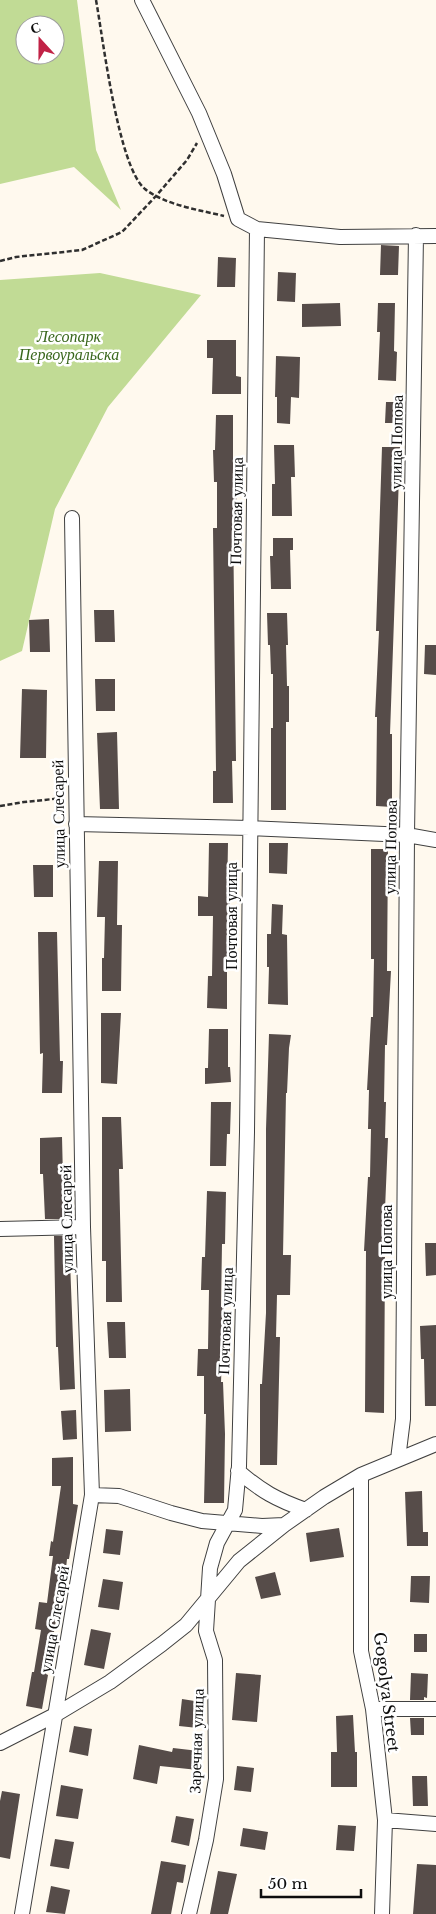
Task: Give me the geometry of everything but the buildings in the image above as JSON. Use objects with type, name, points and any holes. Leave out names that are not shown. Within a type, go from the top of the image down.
[{"type":"street","points":[[142,0],[204,125],[224,174],[238,219],[257,230],[340,237],[436,236]]},
{"type":"street","name":"Почтовая улица","points":[[207,1598],[210,1568],[217,1543],[235,1510],[238,1471],[248,1132],[257,230]]},
{"type":"street","name":"улица Попова","points":[[398,1459],[403,1419],[407,835],[416,235]]},
{"type":"street","name":"улица Слесарей","points":[[22,1914],[92,1494],[83,1227],[72,518]]},
{"type":"street","points":[[76,824],[250,828],[407,835],[436,840]]},
{"type":"street","points":[[0,1230],[83,1227]]},
{"type":"street","points":[[0,1743],[55,1715],[110,1682],[162,1644],[186,1625],[239,1561],[284,1525],[361,1475],[436,1444]]},
{"type":"street","points":[[238,1471],[258,1488],[283,1502],[306,1510]]},
{"type":"street","name":"Gogolya Street","points":[[361,1475],[361,1651],[373,1710],[385,1820],[382,1914]]},
{"type":"street","points":[[92,1494],[119,1496],[202,1521],[226,1524],[284,1525]]},
{"type":"street","name":"Заречная улица","points":[[190,1914],[206,1840],[216,1780],[215,1660],[206,1631],[207,1598]]},
{"type":"street","points":[[373,1710],[436,1709]]},
{"type":"street","points":[[385,1820],[436,1824]]},
{"type":"path","points":[[96,0],[115,109],[127,159],[144,188],[156,196],[193,209],[238,219]]},
{"type":"path","points":[[0,261],[16,257],[82,250],[122,232],[187,160],[201,137],[204,125]]},
{"type":"path","points":[[0,806],[75,798]]},
{"type":"green space","points":[[0,0],[77,0],[96,150],[121,210],[74,167],[0,184]]},
{"type":"green space","name":"Лесопарк Первоуральска","points":[[100,273],[201,295],[108,407],[55,509],[22,651],[0,661],[0,280]]}]
